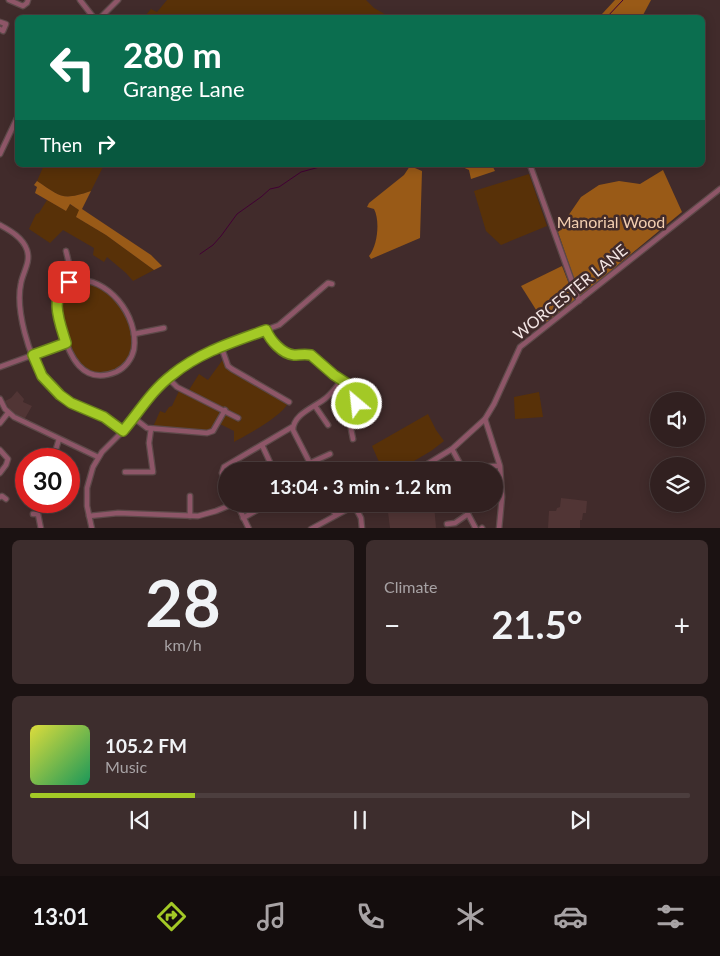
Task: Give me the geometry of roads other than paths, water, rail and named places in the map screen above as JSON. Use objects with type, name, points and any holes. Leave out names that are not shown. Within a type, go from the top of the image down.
[{"type":"street","points":[[9,0],[22,6],[28,0]]},
{"type":"street","points":[[80,0],[92,15]]},
{"type":"street","points":[[103,15],[118,0]]},
{"type":"street","points":[[0,22],[6,24],[2,32]]},
{"type":"street","points":[[0,154],[15,122]]},
{"type":"street","points":[[531,167],[579,301]]},
{"type":"street","name":"WORCESTER LANE","points":[[431,462],[452,450],[486,419],[520,347],[720,189]]},
{"type":"street","points":[[0,225],[18,237],[28,252],[28,266],[21,282],[18,300],[22,324],[42,376],[60,395],[71,403],[104,417],[123,431]]},
{"type":"street","points":[[66,251],[73,280]]},
{"type":"street","points":[[73,280],[88,281],[102,286],[125,309],[134,334],[133,352],[126,364],[118,371],[105,375],[93,374],[80,368],[72,357],[60,322],[57,297],[62,288],[73,280]]},
{"type":"street","points":[[92,528],[87,488],[93,467],[98,458],[168,378],[195,359],[221,346],[279,325],[328,283],[332,284]]},
{"type":"street","points":[[134,334],[164,328]]},
{"type":"street","points":[[266,330],[268,335],[282,350],[292,355],[311,355],[351,386],[358,408],[353,429],[353,439]]},
{"type":"street","points":[[0,367],[66,343]]},
{"type":"street","points":[[221,346],[228,366],[289,402]]},
{"type":"street","points":[[168,378],[177,387],[238,418]]},
{"type":"street","points":[[233,462],[292,428],[296,420],[325,399],[342,380]]},
{"type":"street","points":[[0,399],[8,413],[59,439],[90,452],[98,458]]},
{"type":"street","points":[[315,406],[325,423]]},
{"type":"street","points":[[134,418],[141,425],[152,429],[207,434],[213,431],[224,410]]},
{"type":"street","points":[[0,423],[8,413]]},
{"type":"street","points":[[486,419],[500,466],[502,497],[499,528]]},
{"type":"street","points":[[292,428],[309,462]]},
{"type":"street","points":[[125,472],[153,472],[149,443],[152,429]]},
{"type":"street","points":[[56,448],[59,439]]},
{"type":"street","points":[[262,445],[270,462]]},
{"type":"street","points":[[0,450],[8,459],[6,466],[0,473]]},
{"type":"street","points":[[452,450],[459,462]]},
{"type":"street","points":[[312,462],[326,454]]},
{"type":"street","points":[[0,497],[2,496],[6,499]]},
{"type":"street","points":[[190,496],[190,516]]},
{"type":"street","points":[[89,516],[118,513],[190,516],[207,514],[218,510]]},
{"type":"street","points":[[240,512],[249,528]]},
{"type":"street","points":[[244,518],[254,512]]},
{"type":"street","points":[[311,528],[341,512]]},
{"type":"street","points":[[358,512],[362,528]]},
{"type":"street","points":[[38,513],[41,528]]},
{"type":"street","points":[[447,524],[455,523],[468,514],[476,528]]},
{"type":"waterway","points":[[609,15],[623,0]]},
{"type":"waterway","points":[[200,254],[213,245],[237,214],[270,189],[279,187],[301,172],[320,167]]},
{"type":"park label","name":"Manorial Wood","points":[[611,222]]}]
